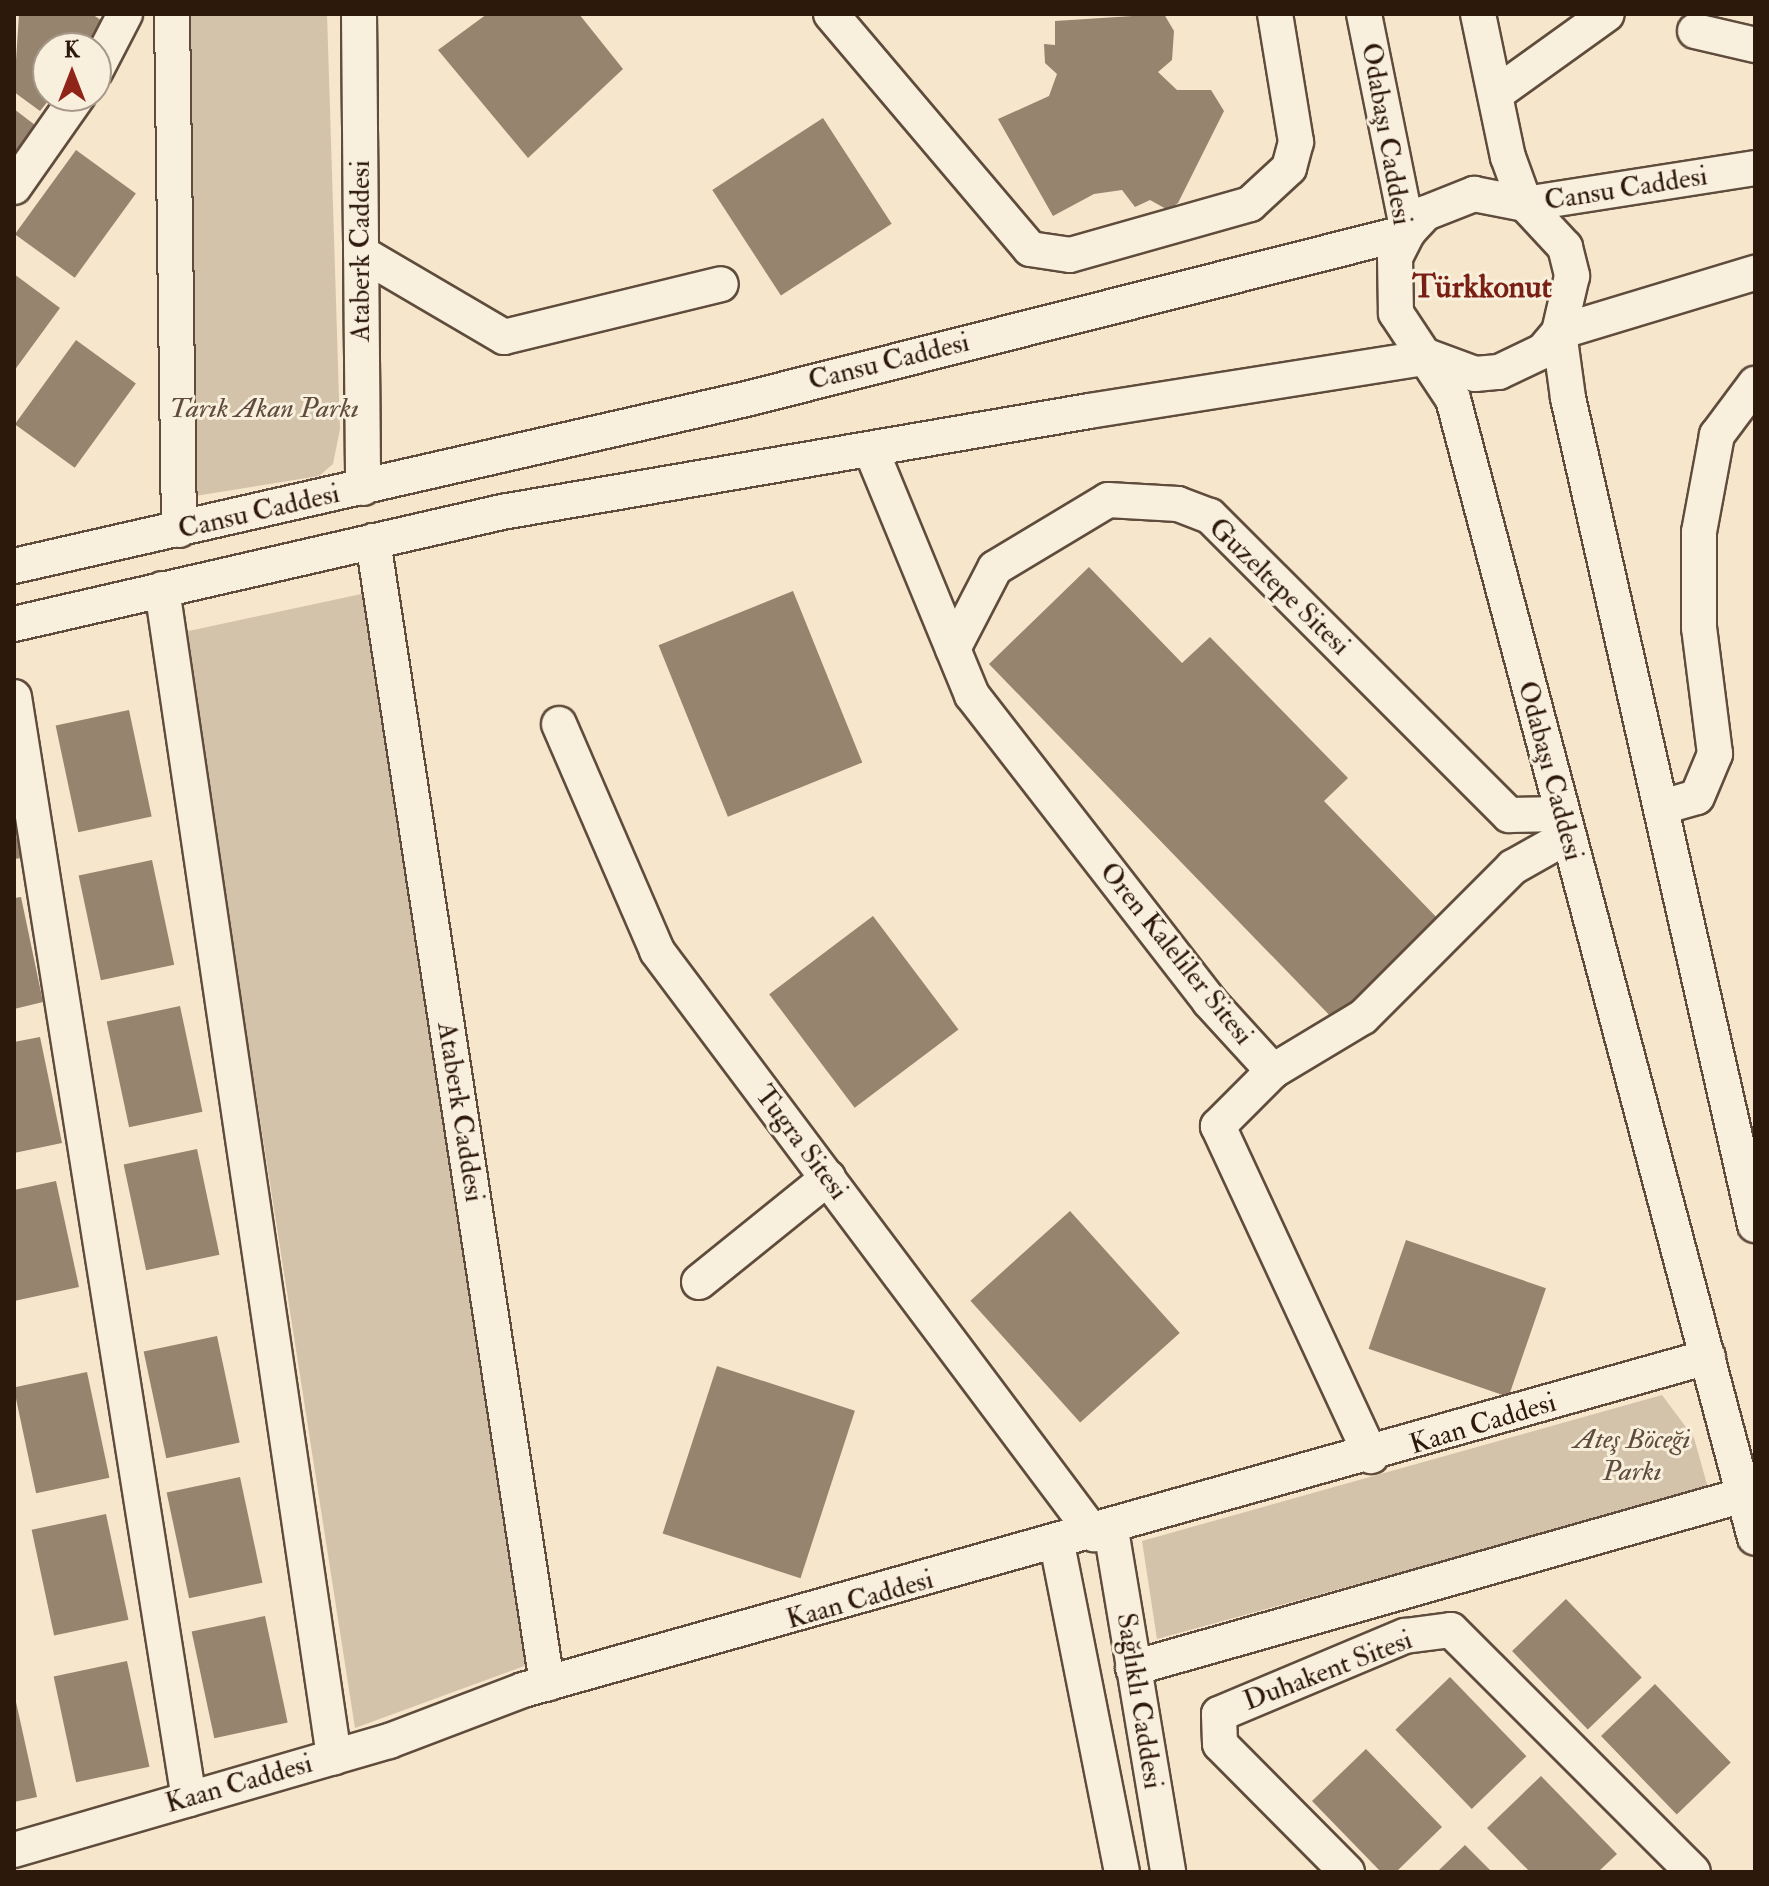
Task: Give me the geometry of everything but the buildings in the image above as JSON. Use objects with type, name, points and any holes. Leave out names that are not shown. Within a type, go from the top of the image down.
[{"type":"street","points":[[112,39],[125,14]]},
{"type":"street","points":[[172,14],[179,530]]},
{"type":"street","name":"Ataberk Caddesi","points":[[359,14],[363,488]]},
{"type":"street","points":[[831,14],[1030,249],[1070,255],[1250,204],[1289,168],[1296,142],[1275,14]]},
{"type":"street","name":"Odabaşı Caddesi","points":[[1364,14],[1408,232],[1392,285],[1409,338],[1429,357],[1453,399],[1755,1538]]},
{"type":"street","points":[[1478,14],[1525,204],[1565,247],[1571,305],[1559,332],[1662,807],[1745,1125],[1755,1225]]},
{"type":"street","points":[[1497,93],[1607,14]]},
{"type":"street","points":[[1695,31],[1755,45]]},
{"type":"street","points":[[14,187],[67,112]]},
{"type":"street","name":"Cansu Caddesi","points":[[14,566],[363,488],[1408,232],[1426,213],[1461,197],[1500,195],[1525,204],[1755,168]]},
{"type":"street","points":[[361,253],[504,337],[721,284]]},
{"type":"street","name":"Cansu Caddesi","points":[[14,624],[373,541],[871,450],[1429,357],[1475,374],[1499,372],[1543,351],[1559,332],[1755,273]]},
{"type":"street","points":[[1662,807],[1697,797],[1715,754],[1699,628],[1699,532],[1717,435],[1755,384]]},
{"type":"street","name":"Oren Kaleliler Sitesi","points":[[871,450],[972,695],[1209,1001],[1273,1071],[1218,1126],[1371,1456]]},
{"type":"street","name":"Guzeltepe Sitesi","points":[[953,649],[995,568],[1108,500],[1178,504],[1210,516],[1509,815],[1565,825]]},
{"type":"street","name":"Ataberk Caddesi","points":[[373,541],[547,1684]]},
{"type":"street","points":[[162,589],[334,1757]]},
{"type":"street","points":[[14,697],[189,1799]]},
{"type":"street","name":"Tugra Sitesi","points":[[559,724],[657,951],[1102,1532]]},
{"type":"street","points":[[1273,1071],[1363,1017],[1513,867],[1565,825]]},
{"type":"street","points":[[699,1282],[828,1178]]},
{"type":"street","name":"Kaan Caddesi","points":[[14,1850],[334,1757],[547,1684],[1102,1532],[1708,1357]]},
{"type":"street","points":[[1133,1668],[1744,1495]]},
{"type":"street","name":"Sağlıklı Caddesi","points":[[1102,1532],[1133,1668],[1168,1872]]},
{"type":"street","name":"Sağlıklı Caddesi","points":[[1057,1544],[1122,1872]]},
{"type":"street","name":"Duhakent Sitesi","points":[[1347,1872],[1220,1744],[1219,1714],[1405,1636],[1451,1630],[1693,1872]]},
{"type":"green space","name":"Tarık Akan Parkı","points":[[190,14],[327,14],[340,429],[333,464],[319,476],[189,497]]},
{"type":"green space","points":[[380,590],[527,1665],[355,1728],[184,632]]},
{"type":"green space","name":"Ateş Böceği Parkı","points":[[1662,1395],[1694,1438],[1708,1488],[1157,1639],[1142,1541]]},
{"type":"district","name":"Türkkonut","points":[[1482,287]]}]
